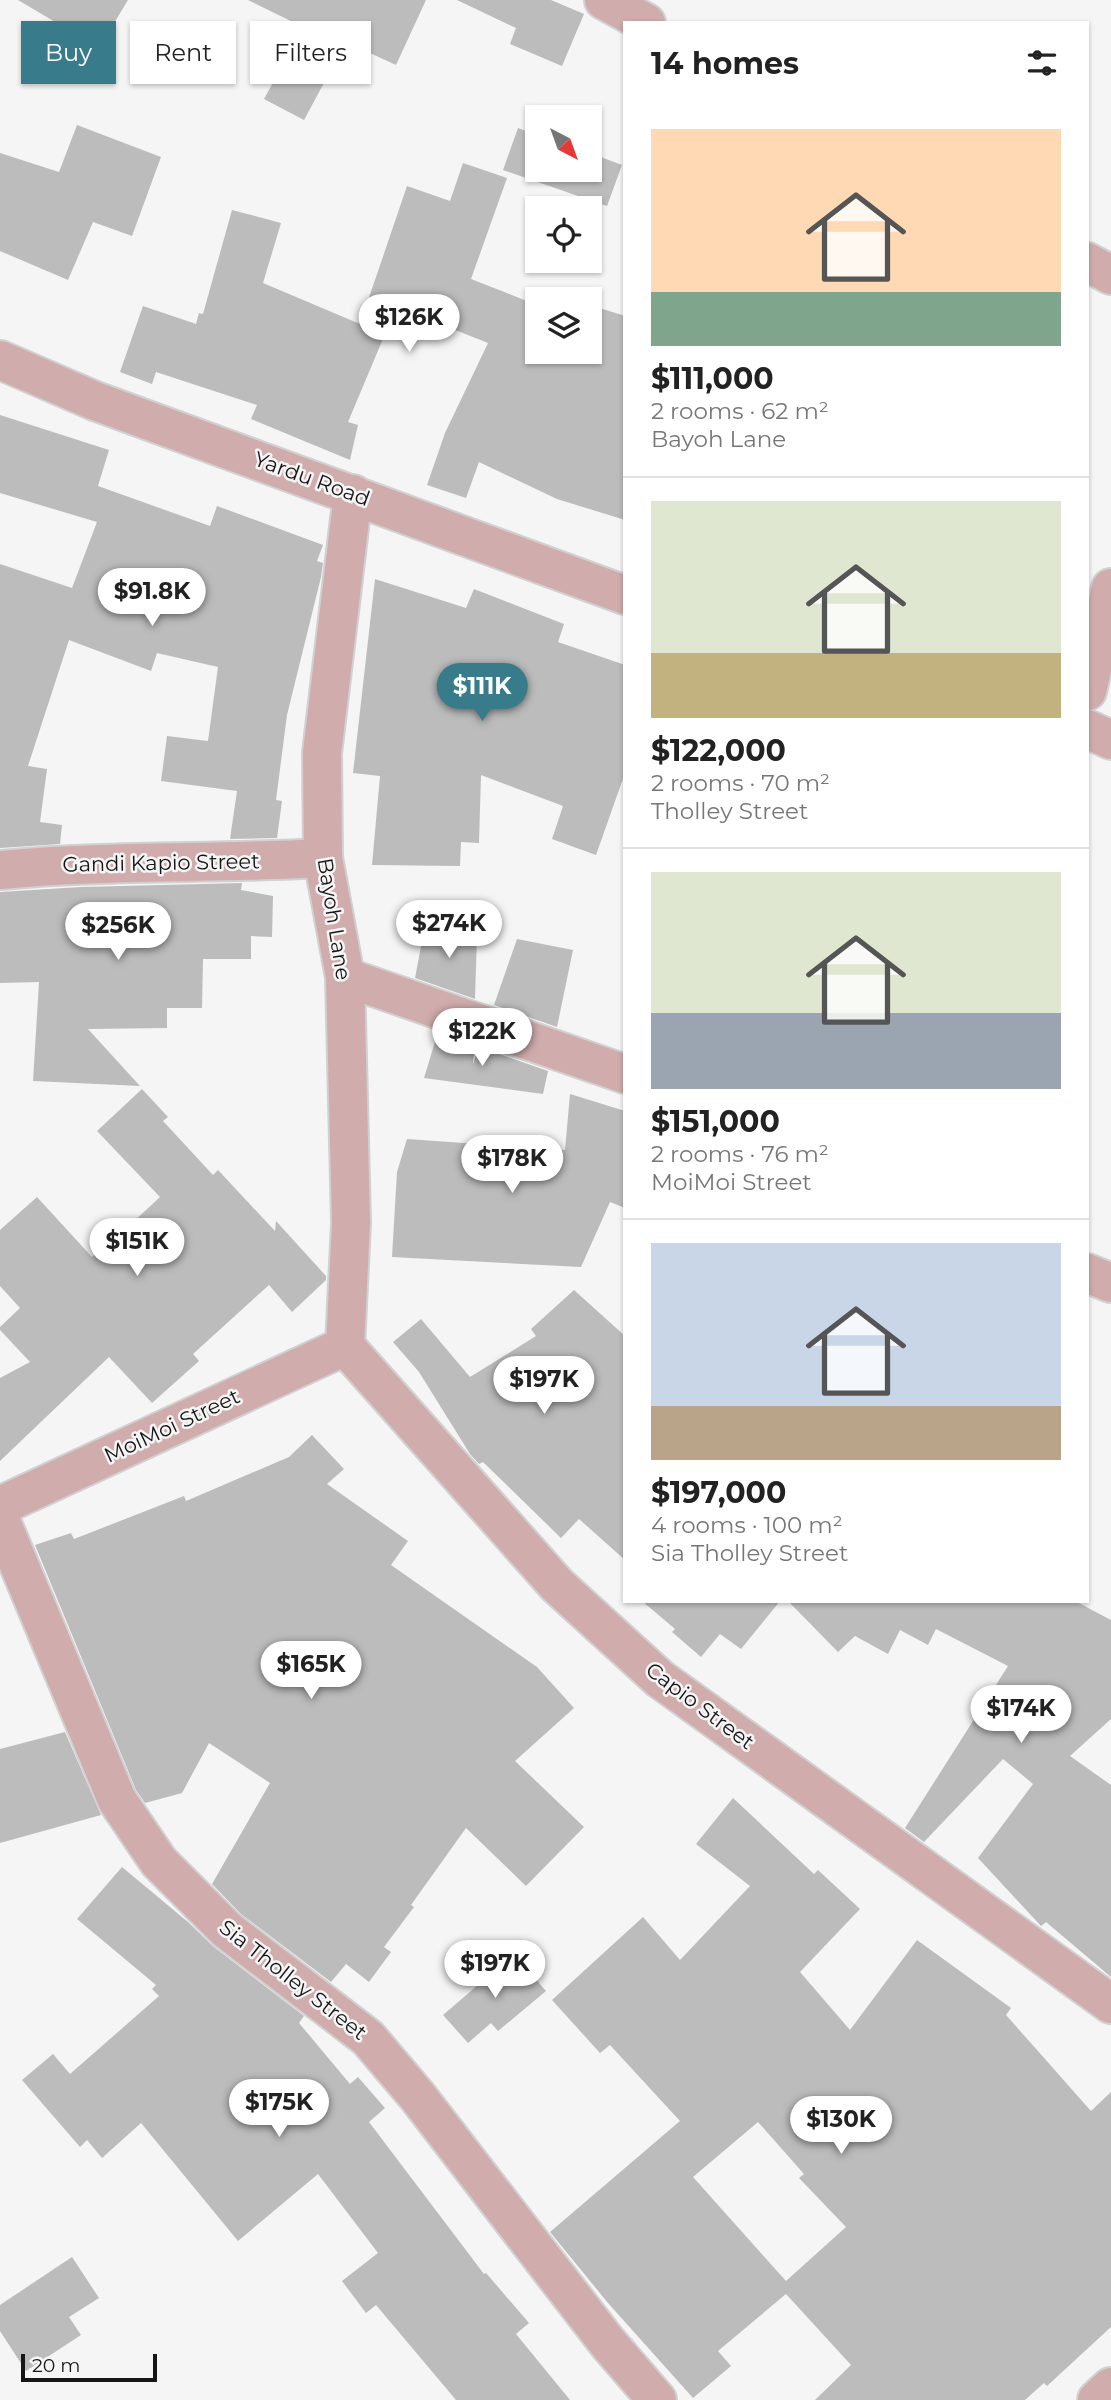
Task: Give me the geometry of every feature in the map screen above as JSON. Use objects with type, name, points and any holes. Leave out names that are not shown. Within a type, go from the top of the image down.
[{"type":"street","points":[[604,0],[642,21]]},
{"type":"street","points":[[1089,263],[1111,275]]},
{"type":"street","name":"Yardu Road","points":[[0,360],[95,401],[623,594]]},
{"type":"street","name":"Bayoh Lane","points":[[345,1346],[351,1223],[345,977],[323,858],[322,753],[353,494]]},
{"type":"street","points":[[1089,682],[1111,588]]},
{"type":"street","points":[[1089,730],[1111,740]]},
{"type":"street","name":"Gandi Kapio Street","points":[[0,870],[54,865],[255,862],[323,858]]},
{"type":"street","points":[[345,977],[623,1073]]},
{"type":"street","points":[[1089,1274],[1111,1283]]},
{"type":"street","name":"MoiMoi Street","points":[[0,1506],[345,1346]]},
{"type":"street","name":"Capio Street","points":[[345,1346],[557,1586],[660,1679],[1111,2004]]},
{"type":"street","name":"Sia Tholley Street","points":[[0,1519],[117,1800],[159,1862],[227,1930],[368,2038],[418,2097],[607,2342],[657,2400]]},
{"type":"street","points":[[1097,2400],[1111,2387]]},
{"type":"building","points":[[18,0],[128,0],[115,21],[53,21]]},
{"type":"building","points":[[248,0],[426,0],[396,65],[371,54],[371,21],[291,21]]},
{"type":"building","points":[[457,0],[551,0],[584,14],[562,66],[510,44],[516,28]]},
{"type":"building","points":[[272,84],[323,84],[304,120],[264,99]]},
{"type":"building","points":[[77,125],[161,157],[132,236],[93,222],[68,280],[0,251],[0,153],[59,172]]},
{"type":"building","points":[[518,128],[525,131],[525,178],[503,170]]},
{"type":"building","points":[[602,158],[622,165],[607,206],[602,204],[602,196],[578,196],[538,182],[602,182]]},
{"type":"building","points":[[463,163],[507,178],[471,279],[525,300],[525,364],[602,364],[602,309],[623,315],[623,519],[557,499],[479,462],[466,498],[427,485],[445,433],[488,343],[405,310],[396,336],[365,326],[385,334],[348,422],[358,425],[350,460],[251,419],[257,405],[156,372],[152,384],[120,372],[143,306],[196,324],[199,313],[203,314],[232,210],[281,223],[263,283],[360,324],[407,186],[450,201]]},
{"type":"building","points":[[0,415],[109,450],[98,486],[210,526],[217,506],[323,545],[317,561],[323,563],[321,577],[287,715],[276,800],[282,801],[277,838],[230,839],[237,791],[161,781],[167,736],[208,741],[218,667],[157,653],[151,671],[69,640],[28,766],[47,769],[40,822],[62,825],[60,844],[0,848],[0,564],[72,588],[97,522],[0,493]]},
{"type":"building","points":[[375,579],[466,608],[474,589],[564,624],[558,642],[623,664],[623,779],[596,855],[552,839],[563,806],[481,775],[479,843],[461,842],[460,866],[372,865],[380,776],[353,773]]},
{"type":"building","points":[[242,883],[241,890],[273,896],[272,937],[251,936],[251,959],[203,959],[202,1008],[167,1008],[167,1028],[88,1029],[140,1086],[33,1081],[39,982],[0,983],[0,892]]},
{"type":"building","points":[[425,925],[477,934],[475,999],[415,978]]},
{"type":"building","points":[[517,939],[573,950],[557,1027],[494,1005]]},
{"type":"building","points":[[438,1032],[474,1045],[473,1064],[479,1047],[548,1071],[543,1094],[424,1078]]},
{"type":"building","points":[[142,1089],[168,1117],[163,1121],[213,1175],[218,1170],[275,1231],[276,1221],[326,1276],[326,1280],[292,1312],[269,1285],[193,1354],[199,1361],[152,1403],[109,1357],[0,1461],[0,1378],[30,1362],[0,1330],[20,1308],[0,1286],[0,1230],[37,1197],[92,1257],[97,1252],[99,1254],[160,1197],[97,1131]]},
{"type":"building","points":[[570,1094],[623,1110],[623,1207],[610,1202],[581,1267],[392,1257],[397,1172],[407,1139],[565,1150]]},
{"type":"building","points":[[574,1290],[623,1334],[623,1558],[579,1519],[561,1538],[483,1462],[479,1464],[419,1372],[393,1342],[421,1319],[470,1377],[536,1336],[531,1329]]},
{"type":"building","points":[[312,1435],[344,1469],[327,1484],[408,1541],[391,1565],[537,1667],[574,1708],[515,1761],[584,1827],[526,1886],[466,1828],[384,1947],[391,1952],[369,1982],[346,1964],[331,1982],[241,1914],[212,1884],[270,1783],[209,1743],[182,1793],[145,1803],[136,1790],[35,1545],[71,1533],[74,1539],[184,1496],[186,1501],[289,1457]]},
{"type":"building","points":[[644,1603],[778,1603],[741,1649],[720,1634],[701,1657],[672,1632],[675,1629]]},
{"type":"building","points":[[790,1603],[1079,1603],[1111,1620],[1111,1719],[1070,1756],[1111,1785],[1111,1977],[1046,1922],[1041,1926],[978,1858],[1033,1784],[1003,1759],[924,1842],[905,1828],[1008,1666],[936,1629],[928,1645],[900,1630],[888,1654],[855,1636],[838,1652]]},
{"type":"building","points":[[65,1732],[101,1815],[0,1843],[0,1749]]},
{"type":"building","points":[[733,1798],[814,1874],[818,1870],[860,1909],[800,1972],[850,2030],[917,1940],[1011,2008],[1006,2015],[1091,2111],[1111,2092],[1111,2327],[1047,2386],[1044,2383],[1025,2400],[815,2400],[851,2365],[786,2294],[718,2351],[731,2366],[693,2398],[608,2303],[550,2232],[680,2121],[610,2045],[600,2053],[552,2000],[643,1917],[680,1960],[750,1886],[696,1844]],"holes":[[[758,2122],[804,2174],[799,2178],[846,2227],[786,2281],[693,2177]]]},
{"type":"building","points":[[122,1867],[214,1947],[304,2016],[299,2023],[350,2084],[358,2077],[385,2108],[369,2122],[484,2274],[486,2273],[529,2323],[516,2334],[570,2400],[456,2400],[376,2305],[366,2313],[342,2281],[378,2253],[318,2174],[238,2241],[141,2123],[102,2158],[87,2140],[80,2147],[22,2080],[53,2054],[70,2074],[159,1996],[152,1989],[156,1985],[77,1919]]},
{"type":"building","points":[[514,1954],[546,1991],[498,2031],[491,2023],[468,2043],[443,2015]]},
{"type":"building","points":[[72,2257],[99,2298],[69,2317],[81,2335],[26,2371],[0,2331],[0,2305]]}]
